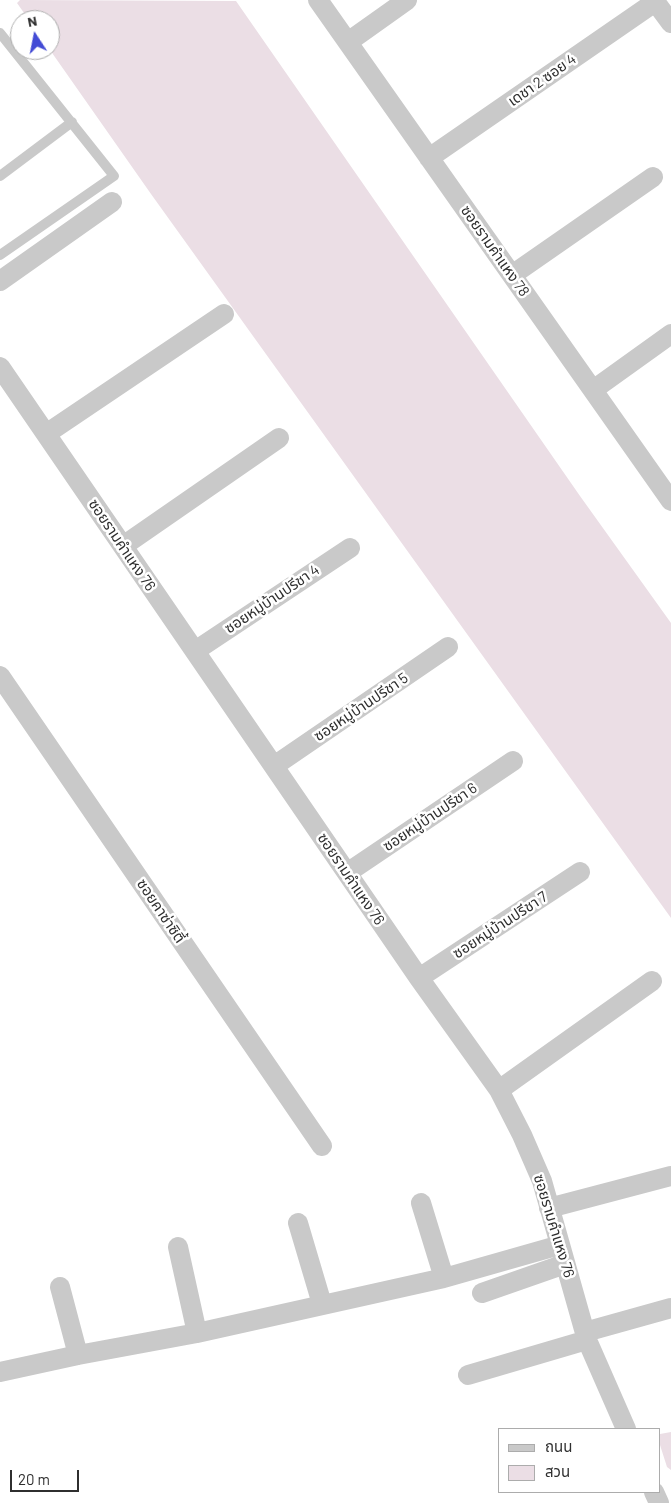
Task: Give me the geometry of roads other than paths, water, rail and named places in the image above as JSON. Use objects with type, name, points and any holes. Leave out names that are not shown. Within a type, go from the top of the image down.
[{"type":"street","name":"ซอยรามคำแหง 78","points":[[318,0],[671,501]]},
{"type":"street","points":[[348,42],[408,0]]},
{"type":"street","points":[[655,1],[671,23]]},
{"type":"street","name":"เดชา 2 ซอย 4","points":[[430,158],[655,1]]},
{"type":"street","points":[[512,276],[653,177]]},
{"type":"street","points":[[0,281],[112,202]]},
{"type":"street","points":[[46,434],[224,314]]},
{"type":"street","points":[[593,390],[671,334]]},
{"type":"street","name":"ซอยรามคำแหง 76","points":[[0,367],[419,978],[499,1090],[526,1143],[542,1181],[586,1336],[626,1428]]},
{"type":"street","points":[[122,546],[279,438]]},
{"type":"street","name":"ซอยหมู่บ้านปรีชา 4","points":[[195,651],[350,548]]},
{"type":"street","name":"ซอยหมู่บ้านปรีชา 5","points":[[274,766],[448,647]]},
{"type":"street","name":"ซอยคาซ่าซิตี้","points":[[0,676],[322,1146]]},
{"type":"street","name":"ซอยหมู่บ้านปรีชา 6","points":[[347,873],[513,761]]},
{"type":"street","name":"ซอยหมู่บ้านปรีชา 7","points":[[419,978],[580,872]]},
{"type":"street","points":[[499,1090],[652,981]]},
{"type":"street","points":[[550,1208],[671,1176]]},
{"type":"street","points":[[421,1203],[444,1278]]},
{"type":"street","points":[[298,1223],[322,1304]]},
{"type":"street","points":[[178,1247],[196,1333]]},
{"type":"street","points":[[0,1372],[196,1333],[322,1304],[562,1254]]},
{"type":"street","points":[[482,1293],[562,1254]]},
{"type":"street","points":[[60,1287],[78,1355]]},
{"type":"street","points":[[468,1375],[671,1308]]},
{"type":"lane","points":[[0,33],[114,176],[0,255]]},
{"type":"lane","points":[[0,176],[72,122]]}]
